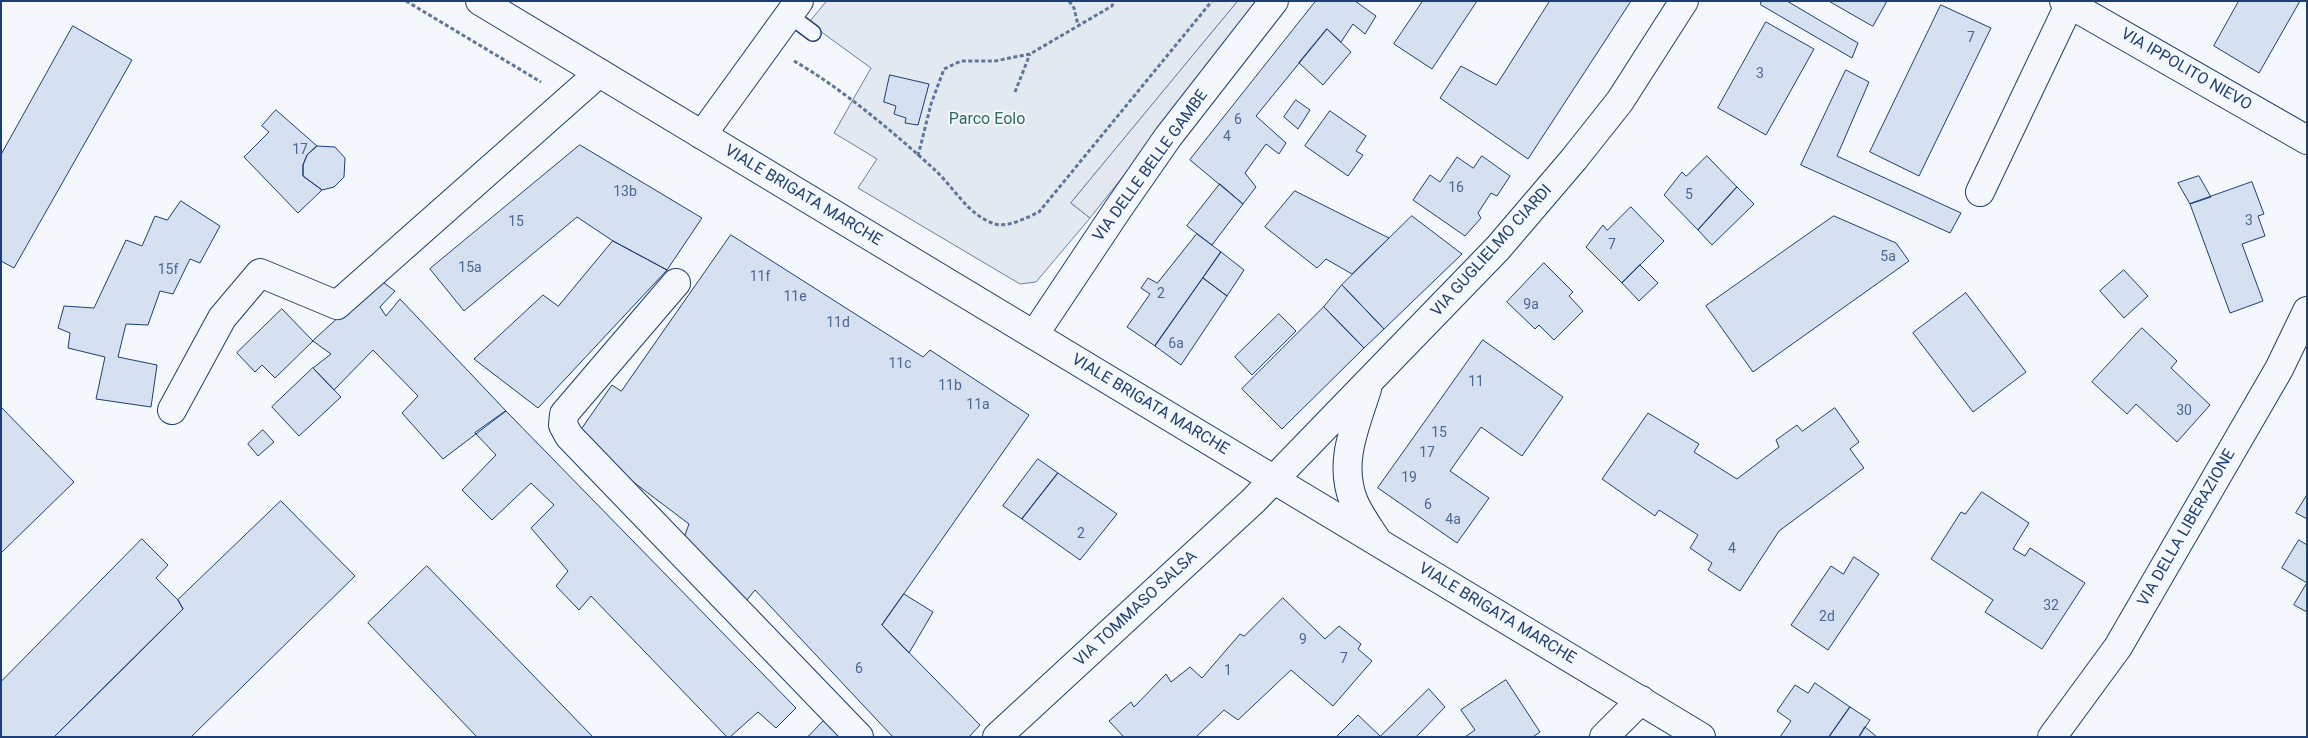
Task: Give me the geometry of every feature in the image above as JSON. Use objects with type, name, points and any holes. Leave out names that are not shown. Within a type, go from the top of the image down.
[{"type":"street","name":"VIALE BRIGATA MARCHE","points":[[480,1],[1702,737]]},
{"type":"street","name":"VIA DELLE BELLE GAMBE","points":[[1034,335],[1163,145],[1274,1]]},
{"type":"street","name":"VIA GUGLIELMO CIARDI","points":[[1274,480],[1498,248],[1574,159],[1620,101],[1684,1]]},
{"type":"street","points":[[1980,192],[2068,2]]},
{"type":"street","name":"VIA IPPOLITO NIEVO","points":[[2068,2],[2307,140]]},
{"type":"street","points":[[702,135],[794,8]]},
{"type":"street","points":[[172,410],[222,318],[260,273],[337,305],[599,73]]},
{"type":"street","points":[[676,283],[564,414],[563,425],[569,436],[860,737]]},
{"type":"street","name":"VIA DELLA LIBERAZIONE","points":[[2052,737],[2118,647],[2279,369],[2307,311]]},
{"type":"street","points":[[1369,382],[1348,449],[1346,469],[1354,503],[1378,542]]},
{"type":"street","name":"VIA TOMMASO SALSA","points":[[997,737],[1274,480]]},
{"type":"street","points":[[1604,737],[1641,700]]},
{"type":"lane","points":[[794,8],[813,33]]},
{"type":"path","points":[[406,1],[548,86]]},
{"type":"path","points":[[1068,1],[1074,8],[1078,25]]},
{"type":"path","points":[[918,156],[931,104],[944,69],[961,61],[996,61],[1030,54],[1112,6],[1114,1]]},
{"type":"path","points":[[790,67],[794,60],[852,102],[938,173],[974,214],[994,224],[1022,220],[1039,212],[1212,1]]},
{"type":"path","points":[[1015,92],[1030,54]]},
{"type":"green space","name":"Parco Eolo","points":[[827,1],[1238,1],[1071,203],[1090,218],[1036,282],[1020,284],[858,188],[877,159],[834,133],[871,68],[809,23]]},
{"type":"shaded area","points":[[1238,1],[1262,1],[1090,218],[1071,203]]},
{"type":"building","points":[[1316,1],[1355,1],[1376,16],[1365,34],[1353,24],[1341,42],[1327,29],[1256,116],[1286,143],[1279,154],[1266,144],[1245,173],[1256,187],[1243,204],[1190,160]]},
{"type":"building","points":[[1423,1],[1477,1],[1432,69],[1394,44]]},
{"type":"building","points":[[1550,1],[1631,1],[1528,159],[1440,98],[1461,66],[1496,85]]},
{"type":"building","points":[[1761,1],[1787,1],[1858,43],[1852,58],[1761,5]]},
{"type":"building","points":[[1829,1],[1887,1],[1873,26]]},
{"type":"building","points":[[2239,1],[2300,1],[2259,73],[2214,46]]},
{"type":"building","points":[[1941,5],[1991,28],[1919,176],[1870,152]]},
{"type":"building","points":[[1766,22],[1814,49],[1766,135],[1718,108]]},
{"type":"building","points":[[73,26],[132,60],[14,268],[1,261],[1,155]]},
{"type":"building","points":[[1327,29],[1351,52],[1323,85],[1299,63]]},
{"type":"building","points":[[1846,70],[1869,82],[1837,156],[1961,213],[1950,233],[1801,165]]},
{"type":"building","points":[[890,75],[929,84],[918,125],[905,123],[906,118],[894,114],[896,106],[884,102]]},
{"type":"building","points":[[1296,100],[1310,110],[1298,129],[1284,117]]},
{"type":"building","points":[[276,110],[317,146],[307,155],[303,165],[303,176],[322,190],[298,213],[244,157],[269,132],[262,126]]},
{"type":"building","points":[[1330,111],[1366,136],[1356,151],[1363,155],[1348,176],[1305,146]]},
{"type":"building","points":[[580,145],[702,218],[667,270],[613,241],[577,217],[464,311],[430,269]]},
{"type":"building","points":[[317,146],[335,147],[345,158],[344,177],[334,187],[322,190],[303,176],[303,165],[307,155]]},
{"type":"building","points":[[1482,156],[1510,176],[1497,196],[1491,193],[1478,213],[1481,218],[1465,236],[1413,200],[1430,175],[1440,182],[1457,157],[1473,168]]},
{"type":"building","points":[[1707,156],[1737,187],[1698,230],[1664,195],[1682,172],[1686,176]]},
{"type":"building","points":[[2199,176],[2211,197],[2190,204],[2178,183]]},
{"type":"building","points":[[2252,182],[2264,214],[2258,216],[2265,236],[2242,244],[2263,301],[2230,313],[2190,204]]},
{"type":"building","points":[[1220,184],[1243,204],[1212,245],[1187,226]]},
{"type":"building","points":[[1737,187],[1754,204],[1712,245],[1698,230]]},
{"type":"building","points":[[1295,191],[1389,238],[1352,274],[1326,259],[1317,268],[1265,227]]},
{"type":"building","points":[[181,201],[220,226],[200,263],[190,259],[173,294],[160,291],[148,325],[126,324],[118,357],[157,365],[151,407],[96,399],[105,357],[68,348],[70,333],[58,328],[64,306],[94,308],[126,240],[142,246],[155,216],[167,220]]},
{"type":"building","points":[[1631,207],[1664,241],[1622,283],[1586,247],[1603,225],[1607,230]]},
{"type":"building","points":[[1412,216],[1462,254],[1384,329],[1342,285]]},
{"type":"building","points":[[1834,216],[1896,243],[1909,261],[1753,372],[1706,306]]},
{"type":"building","points":[[1197,234],[1221,252],[1155,346],[1127,327],[1150,294],[1141,288],[1148,278],[1157,283]]},
{"type":"building","points":[[731,235],[923,357],[930,350],[1029,415],[882,625],[980,725],[969,737],[893,737],[755,590],[743,605],[682,543],[689,524],[575,438],[612,385],[621,391]]},
{"type":"building","points":[[613,241],[667,270],[538,408],[474,359],[543,295],[558,306]]},
{"type":"building","points":[[1221,252],[1244,270],[1227,296],[1203,278]]},
{"type":"building","points":[[1544,263],[1573,292],[1569,296],[1583,311],[1554,340],[1539,325],[1535,329],[1507,302]]},
{"type":"building","points":[[1640,265],[1658,283],[1639,301],[1622,283]]},
{"type":"building","points":[[2124,270],[2148,296],[2124,318],[2100,291]]},
{"type":"building","points":[[1203,278],[1227,296],[1181,365],[1155,346]]},
{"type":"building","points":[[380,280],[395,291],[380,307],[386,316],[400,299],[506,411],[443,459],[402,413],[418,396],[373,350],[334,390],[313,368],[331,354],[313,341]]},
{"type":"building","points":[[1342,285],[1384,329],[1364,348],[1324,307]]},
{"type":"building","points":[[1966,293],[2026,372],[1973,412],[1913,333]]},
{"type":"building","points":[[1324,307],[1364,348],[1282,429],[1242,389]]},
{"type":"building","points":[[282,309],[313,341],[275,378],[262,365],[255,372],[237,353]]},
{"type":"building","points":[[1279,314],[1296,331],[1252,375],[1235,357]]},
{"type":"building","points":[[2142,328],[2177,361],[2171,368],[2210,405],[2177,442],[2136,404],[2127,414],[2092,382]]},
{"type":"building","points":[[1483,340],[1563,397],[1522,456],[1481,427],[1450,471],[1489,498],[1457,543],[1378,488]]},
{"type":"building","points":[[313,368],[341,397],[299,436],[272,407]]},
{"type":"building","points":[[1,407],[74,482],[1,553]]},
{"type":"building","points":[[1835,408],[1859,442],[1850,449],[1864,468],[1779,531],[1740,591],[1708,570],[1712,563],[1690,548],[1698,535],[1659,510],[1655,516],[1602,479],[1648,413],[1699,444],[1694,452],[1737,479],[1779,447],[1776,440],[1797,425],[1802,431]]},
{"type":"building","points":[[506,411],[796,708],[776,728],[758,712],[730,737],[727,737],[591,596],[579,610],[556,586],[568,571],[531,528],[554,505],[531,483],[492,520],[462,490],[496,455],[475,433]]},
{"type":"building","points":[[263,430],[274,442],[258,456],[248,444]]},
{"type":"building","points":[[1038,459],[1058,473],[1022,519],[1003,506]]},
{"type":"building","points":[[1058,473],[1117,514],[1080,560],[1022,519]]},
{"type":"building","points":[[1982,492],[2029,523],[2013,549],[2025,556],[2030,548],[2085,583],[2042,649],[1985,612],[1993,600],[1931,559],[1961,512],[1965,514]]},
{"type":"building","points":[[2307,495],[2307,519],[2296,513]]},
{"type":"building","points":[[281,501],[355,576],[191,737],[54,737],[183,609],[178,600]]},
{"type":"building","points":[[142,539],[168,565],[156,578],[178,600],[183,609],[54,737],[1,737],[1,682]]},
{"type":"building","points":[[2299,540],[2307,545],[2307,583],[2282,568]]},
{"type":"building","points":[[1854,557],[1879,574],[1828,650],[1791,625],[1831,566],[1843,574]]},
{"type":"building","points":[[427,566],[593,737],[477,737],[368,623]]},
{"type":"building","points":[[2307,583],[2307,612],[2294,605]]},
{"type":"building","points":[[904,594],[933,612],[909,653],[882,625]]},
{"type":"building","points":[[1283,598],[1325,639],[1339,626],[1361,644],[1358,649],[1372,661],[1333,706],[1291,670],[1238,720],[1224,710],[1196,737],[1124,737],[1109,721],[1131,702],[1134,707],[1166,674],[1171,682],[1190,667],[1202,678],[1240,634],[1244,636]]},
{"type":"building","points":[[1506,680],[1540,732],[1533,737],[1465,737],[1475,730],[1461,710]]},
{"type":"building","points":[[1815,683],[1850,707],[1829,737],[1780,737],[1791,721],[1777,711],[1795,685],[1808,693]]},
{"type":"building","points":[[1429,689],[1445,707],[1416,737],[1336,737],[1358,715],[1380,736]]},
{"type":"building","points":[[838,706],[871,737],[808,737]]},
{"type":"building","points":[[1850,707],[1870,720],[1859,737],[1829,737]]},
{"type":"building","points":[[1865,727],[1877,737],[1859,737]]}]
